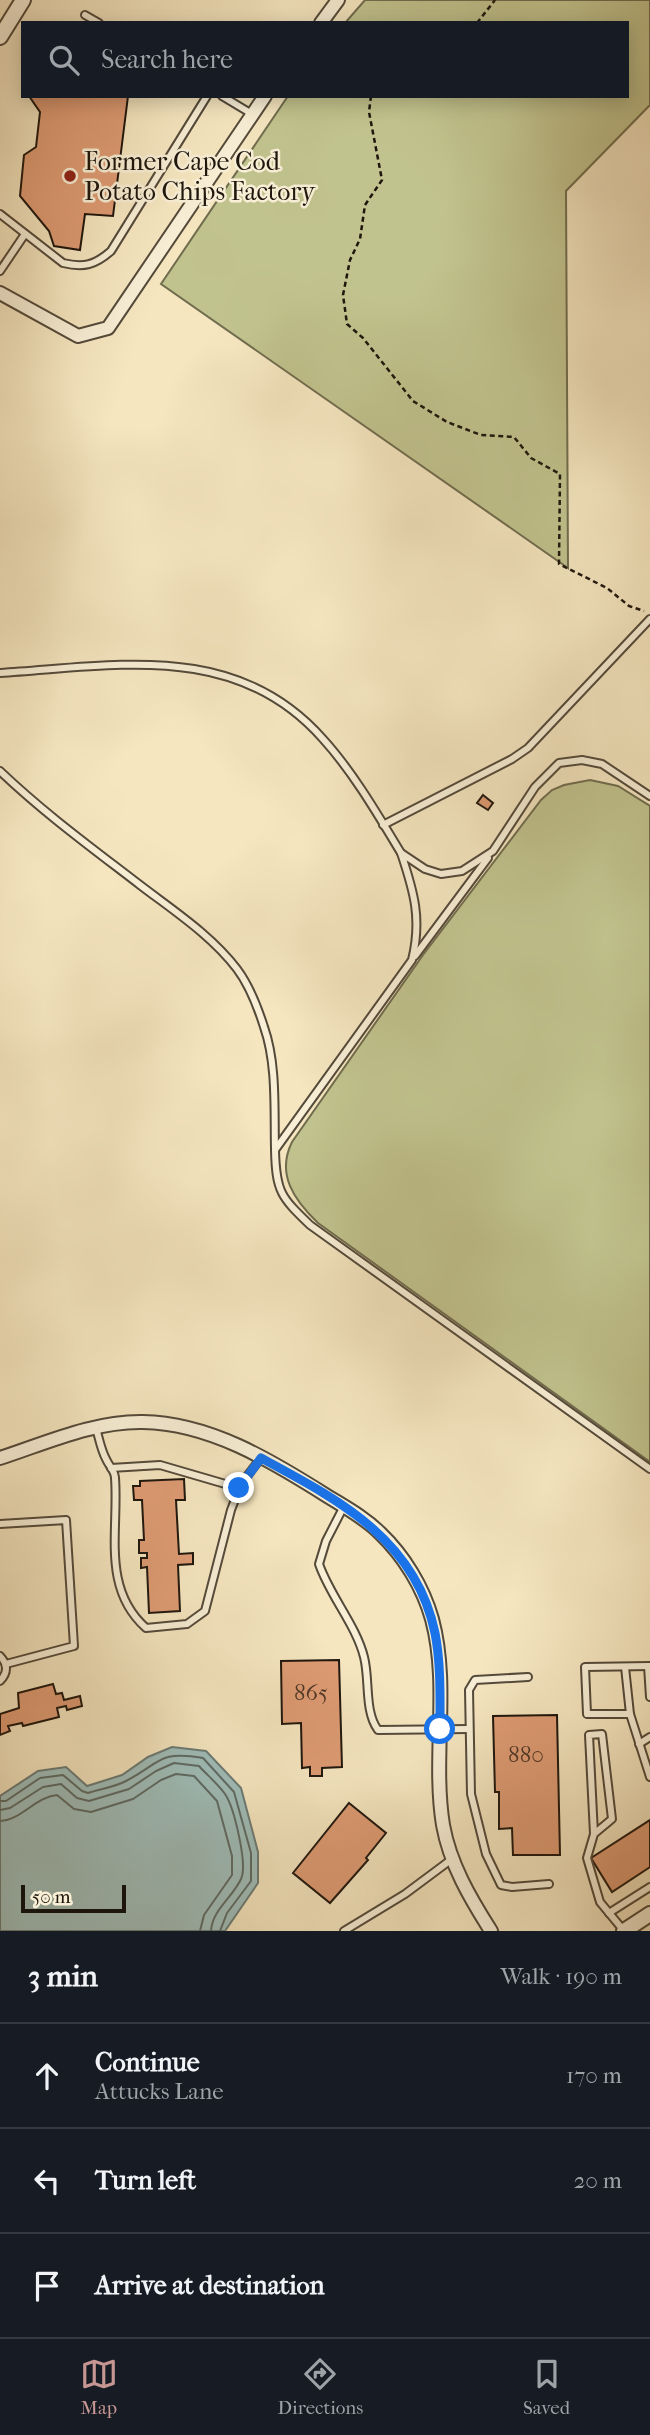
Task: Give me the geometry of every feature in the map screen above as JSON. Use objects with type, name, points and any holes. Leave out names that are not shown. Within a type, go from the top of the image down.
[{"type":"street","points":[[0,37],[23,0]]},
{"type":"street","points":[[322,21],[338,0]]},
{"type":"street","points":[[0,293],[78,336],[108,328],[264,98]]},
{"type":"street","points":[[0,1458],[96,1428],[126,1422],[171,1424],[220,1438],[261,1458],[344,1506],[366,1521],[392,1546],[408,1566],[431,1618],[437,1648],[442,1808],[452,1859],[471,1900],[491,1931]]},
{"type":"street","points":[[624,1931],[650,1914]]},
{"type":"lane","points":[[85,15],[96,21]]},
{"type":"lane","points":[[0,214],[63,262],[91,265],[111,251],[206,98]]},
{"type":"lane","points":[[225,98],[252,114]]},
{"type":"lane","points":[[0,271],[25,233]]},
{"type":"lane","points":[[383,825],[512,759],[528,748],[650,616]]},
{"type":"lane","points":[[0,673],[161,664],[192,667],[234,678],[267,692],[298,714],[324,740],[401,853],[418,917],[418,936],[412,960]]},
{"type":"lane","points":[[275,1150],[493,851],[535,787],[559,763],[582,760],[602,764],[650,796]]},
{"type":"lane","points":[[0,771],[41,810],[219,947],[239,971],[265,1028],[273,1086],[277,1182],[285,1201],[310,1225],[650,1469]]},
{"type":"lane","points":[[401,853],[425,869],[441,874],[462,872],[493,851]]},
{"type":"lane","points":[[96,1428],[105,1457],[115,1474],[115,1566],[121,1594],[135,1618],[146,1628],[187,1625],[205,1611],[239,1488],[261,1458]]},
{"type":"lane","points":[[111,1468],[160,1465],[239,1488]]},
{"type":"lane","points":[[344,1506],[326,1541],[319,1564],[363,1652],[368,1675],[371,1721],[378,1730],[469,1728]]},
{"type":"lane","points":[[0,1524],[62,1518],[66,1520],[74,1646],[6,1664]]},
{"type":"lane","points":[[0,1656],[6,1664],[6,1672],[0,1681]]},
{"type":"lane","points":[[630,1714],[587,1714],[586,1667],[649,1666],[650,1698]]},
{"type":"lane","points":[[625,1667],[630,1714],[650,1777]]},
{"type":"lane","points":[[528,1677],[475,1680],[469,1690],[471,1794],[486,1854],[498,1882],[504,1887],[549,1884]]},
{"type":"lane","points":[[594,1834],[612,1819],[602,1734],[589,1735],[594,1834],[587,1858],[600,1902],[624,1931]]},
{"type":"lane","points":[[639,1744],[650,1737]]},
{"type":"lane","points":[[344,1931],[405,1894],[452,1859]]},
{"type":"lane","points":[[609,1913],[650,1887]]},
{"type":"path","points":[[479,21],[495,0]]},
{"type":"path","points":[[371,98],[369,112],[382,180],[365,205],[360,239],[350,260],[343,295],[347,324],[363,338],[413,401],[447,422],[481,435],[514,437],[531,458],[560,474],[559,564],[607,588],[629,606],[650,616]]},
{"type":"green space","points":[[365,0],[650,0],[650,105],[566,191],[568,568],[161,284],[287,98],[629,98],[629,21],[347,21]]},
{"type":"green space","points":[[590,780],[618,786],[650,806],[650,1462],[318,1223],[295,1196],[287,1176],[286,1165],[292,1142],[423,955],[541,800],[552,790],[564,785]]},
{"type":"water","points":[[172,1747],[206,1751],[241,1788],[258,1852],[258,1883],[225,1931],[0,1931],[0,1796],[38,1771],[66,1767],[87,1786],[122,1775],[148,1757]]},
{"type":"building","name":"Former Cape Cod Potato Chips Factory","points":[[30,98],[128,98],[113,216],[85,214],[80,250],[54,246],[49,231],[20,196],[24,155],[36,147],[40,112]]},
{"type":"building","points":[[483,795],[493,803],[488,810],[477,803]]},
{"type":"building","points":[[184,1479],[185,1500],[176,1500],[179,1554],[193,1553],[193,1564],[178,1565],[180,1611],[149,1613],[147,1567],[141,1568],[141,1558],[147,1558],[147,1553],[139,1553],[139,1540],[144,1540],[142,1500],[134,1500],[133,1486],[140,1486],[140,1481]]},
{"type":"building","points":[[339,1660],[342,1767],[322,1768],[322,1776],[310,1776],[310,1767],[302,1768],[301,1723],[282,1724],[281,1661]]},
{"type":"building","points":[[53,1684],[56,1694],[62,1693],[64,1700],[80,1696],[82,1706],[67,1710],[66,1706],[57,1708],[59,1717],[23,1726],[22,1723],[8,1726],[10,1731],[0,1735],[0,1714],[19,1708],[18,1693]]},
{"type":"building","points":[[557,1715],[560,1855],[513,1855],[512,1828],[499,1829],[493,1716]]},
{"type":"building","points":[[349,1803],[386,1833],[366,1858],[368,1860],[330,1903],[293,1873]]},
{"type":"building","points":[[650,1820],[650,1867],[612,1892],[591,1858]]},
{"type":"place","name":"Former Cape Cod Potato Chips Factory","points":[[70,176]]},
{"type":"route","points":[[239,1488],[261,1458],[366,1521],[404,1560],[426,1603],[435,1634],[439,1667],[440,1729]]}]
